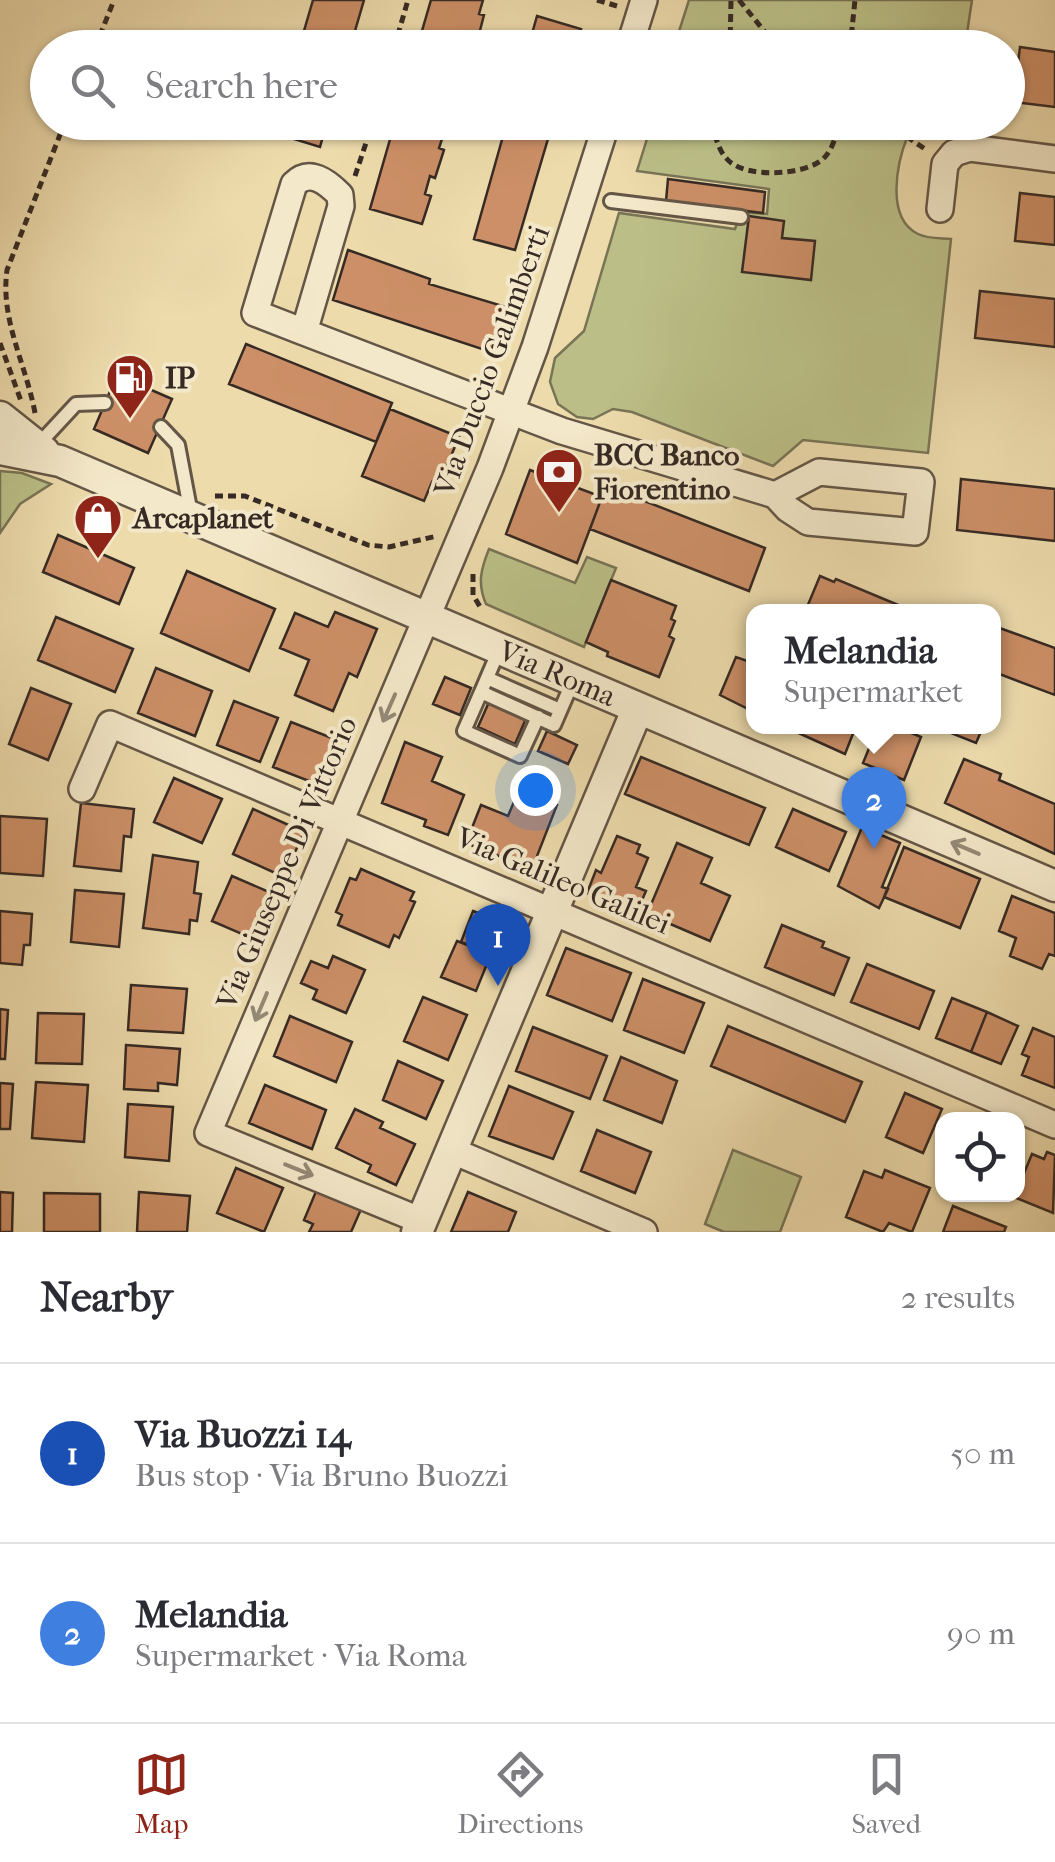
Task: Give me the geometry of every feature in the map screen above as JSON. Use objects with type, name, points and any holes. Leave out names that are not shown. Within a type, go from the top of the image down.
[{"type":"street","points":[[631,30],[632,4]]},
{"type":"street","name":"Via Duccio Galimberti","points":[[428,619],[512,411],[601,140]]},
{"type":"street","points":[[940,209],[945,164],[954,154],[970,148],[1055,158]]},
{"type":"street","points":[[304,332],[341,206],[340,195],[313,177],[300,178],[294,184],[255,313],[304,332],[512,411],[562,431],[775,495],[808,522],[915,532],[920,482],[820,472],[775,495]]},
{"type":"street","name":"Via Roma","points":[[0,417],[45,443],[189,505],[428,619],[493,664],[573,681],[1055,886]]},
{"type":"street","name":"Via Roma","points":[[0,450],[45,443]]},
{"type":"street","name":"Via Giuseppe Di Vittorio","points":[[420,1226],[208,1133],[428,619]]},
{"type":"street","points":[[420,1226],[638,708]]},
{"type":"street","name":"Via Galileo Galilei","points":[[82,789],[110,724],[1055,1125]]},
{"type":"street","points":[[454,1150],[644,1232]]},
{"type":"lane","points":[[611,201],[742,217]]},
{"type":"lane","points":[[45,443],[76,404],[106,403]]},
{"type":"lane","points":[[161,427],[178,445],[189,505]]},
{"type":"lane","points":[[538,717],[520,756],[464,731],[493,664],[560,710]]},
{"type":"lane","points":[[481,692],[554,725],[573,681]]},
{"type":"path","points":[[103,30],[114,0]]},
{"type":"path","points":[[399,30],[408,0]]},
{"type":"path","points":[[597,0],[632,4]]},
{"type":"path","points":[[730,30],[731,0]]},
{"type":"path","points":[[739,0],[763,30]]},
{"type":"path","points":[[852,30],[855,0]]},
{"type":"path","points":[[45,443],[29,381],[6,321],[4,286],[59,140]]},
{"type":"path","points":[[340,195],[358,173],[368,140]]},
{"type":"path","points":[[718,140],[724,157],[732,164],[742,169],[779,172],[804,170],[820,162],[834,140]]},
{"type":"path","points":[[911,140],[945,164]]},
{"type":"path","points":[[0,343],[26,418],[45,443]]},
{"type":"path","points":[[189,505],[245,496],[368,545],[390,546],[432,535],[460,544],[478,552],[473,566],[474,595],[478,607],[490,616]]},
{"type":"green space","points":[[689,0],[972,0],[968,30],[679,30]]},
{"type":"green space","points":[[647,140],[906,140],[896,189],[901,216],[922,236],[951,239],[928,453],[803,440],[773,466],[632,412],[613,409],[593,419],[577,417],[558,404],[550,382],[555,358],[584,331],[619,213],[735,229],[741,212],[767,214],[769,189],[637,171]]},
{"type":"green space","points":[[0,471],[22,473],[51,484],[20,504],[0,533]]},
{"type":"green space","points":[[489,549],[575,583],[587,557],[616,568],[584,647],[486,604],[481,576]]},
{"type":"green space","points":[[733,1150],[801,1177],[780,1232],[724,1232],[705,1224]]},
{"type":"building","points":[[313,0],[364,0],[355,30],[304,30]]},
{"type":"building","points":[[431,0],[483,0],[480,30],[422,30]]},
{"type":"building","points":[[537,16],[581,29],[581,30],[533,30]]},
{"type":"building","points":[[1025,48],[1055,52],[1055,107],[1025,103]]},
{"type":"building","points":[[297,140],[322,140],[320,147]]},
{"type":"building","points":[[390,140],[442,140],[439,148],[444,150],[435,178],[430,176],[425,194],[431,196],[422,224],[370,209]]},
{"type":"building","points":[[502,140],[548,140],[515,250],[474,239]]},
{"type":"building","points":[[668,179],[765,192],[763,213],[666,201]]},
{"type":"building","points":[[1020,193],[1055,197],[1055,245],[1015,241]]},
{"type":"building","points":[[749,216],[784,221],[782,238],[815,241],[811,280],[742,272]]},
{"type":"building","points":[[348,250],[430,279],[429,284],[506,307],[491,352],[333,300]]},
{"type":"building","points":[[980,291],[1055,299],[1055,347],[975,338]]},
{"type":"building","points":[[246,344],[392,403],[376,442],[229,384]]},
{"type":"building","points":[[117,375],[172,399],[148,453],[94,429]]},
{"type":"building","points":[[390,409],[459,437],[439,485],[432,482],[424,501],[362,476]]},
{"type":"building","points":[[530,470],[602,497],[577,563],[506,534]]},
{"type":"building","points":[[961,479],[1055,489],[1055,541],[957,530]]},
{"type":"building","points":[[606,486],[765,548],[749,591],[590,529]]},
{"type":"building","points":[[58,535],[134,568],[119,604],[43,572]]},
{"type":"building","points":[[187,571],[275,609],[249,671],[161,633]]},
{"type":"building","points":[[820,576],[896,604],[808,604]]},
{"type":"building","points":[[611,580],[676,606],[669,636],[674,639],[659,677],[607,656],[608,652],[586,642]]},
{"type":"building","points":[[335,612],[377,629],[357,677],[349,673],[333,711],[295,695],[309,660],[280,648],[295,613],[328,627]]},
{"type":"building","points":[[56,617],[133,649],[115,692],[38,660]]},
{"type":"building","points":[[1001,629],[1055,648],[1055,695],[1001,675]]},
{"type":"building","points":[[736,657],[746,661],[746,708],[720,695]]},
{"type":"building","points":[[156,668],[212,691],[195,736],[138,713]]},
{"type":"building","points":[[445,677],[471,688],[460,715],[433,704]]},
{"type":"building","points":[[500,677],[537,693],[515,744],[478,727]]},
{"type":"building","points":[[31,688],[71,704],[48,760],[9,744]]},
{"type":"building","points":[[234,701],[278,718],[260,762],[217,745]]},
{"type":"building","points":[[291,722],[337,740],[319,785],[273,767]]},
{"type":"building","points":[[547,731],[577,745],[568,764],[538,751]]},
{"type":"building","points":[[801,734],[853,734],[845,754]]},
{"type":"building","points":[[875,734],[921,737],[904,780],[863,763]]},
{"type":"building","points":[[954,734],[980,734],[976,743]]},
{"type":"building","points":[[405,742],[442,757],[432,781],[464,795],[448,835],[424,826],[426,820],[382,803]]},
{"type":"building","points":[[641,757],[765,808],[749,845],[625,794]]},
{"type":"building","points":[[964,759],[1001,774],[999,780],[1055,804],[1055,854],[945,803]]},
{"type":"building","points":[[174,778],[222,799],[202,843],[154,822]]},
{"type":"building","points":[[519,790],[557,805],[532,869],[466,843],[481,805],[508,816]]},
{"type":"building","points":[[81,803],[134,809],[131,837],[124,836],[121,871],[74,866]]},
{"type":"building","points":[[253,809],[304,832],[284,877],[233,854]]},
{"type":"building","points":[[793,809],[846,832],[829,871],[776,847]]},
{"type":"building","points":[[0,816],[47,819],[43,876],[0,873]]},
{"type":"building","points":[[862,827],[900,843],[882,887],[888,889],[879,908],[838,886]]},
{"type":"building","points":[[617,836],[640,845],[637,853],[648,858],[636,887],[646,891],[636,914],[587,893],[596,870],[601,873]]},
{"type":"building","points":[[677,843],[712,858],[701,883],[730,896],[710,941],[647,914]]},
{"type":"building","points":[[904,847],[980,879],[960,928],[884,897]]},
{"type":"building","points":[[153,855],[198,862],[194,893],[201,894],[197,921],[190,920],[189,934],[143,928]]},
{"type":"building","points":[[361,869],[414,892],[410,900],[415,902],[399,938],[394,935],[389,947],[338,925],[342,915],[336,912],[350,878],[356,880]]},
{"type":"building","points":[[232,876],[276,895],[256,940],[212,921]]},
{"type":"building","points":[[75,890],[124,894],[119,947],[71,942]]},
{"type":"building","points":[[1012,896],[1055,913],[1055,956],[1049,954],[1042,969],[1010,956],[1016,938],[999,931]]},
{"type":"building","points":[[0,911],[32,914],[30,945],[24,945],[22,965],[0,963]]},
{"type":"building","points":[[473,911],[511,926],[499,957],[461,942]]},
{"type":"building","points":[[782,925],[824,942],[822,947],[849,958],[834,995],[765,967]]},
{"type":"building","points":[[457,941],[491,954],[476,991],[441,977]]},
{"type":"building","points":[[566,948],[631,973],[612,1021],[547,995]]},
{"type":"building","points":[[333,956],[365,970],[346,1013],[313,999],[317,990],[301,983],[311,961],[328,968]]},
{"type":"building","points":[[867,964],[934,991],[919,1029],[851,1002]]},
{"type":"building","points":[[643,979],[704,1003],[684,1053],[624,1030]]},
{"type":"building","points":[[131,985],[187,989],[183,1033],[128,1030]]},
{"type":"building","points":[[423,997],[467,1015],[448,1060],[404,1041]]},
{"type":"building","points":[[952,998],[987,1012],[971,1052],[936,1038]]},
{"type":"building","points":[[0,1009],[8,1010],[5,1059],[0,1059]]},
{"type":"building","points":[[987,1012],[1018,1026],[1001,1064],[971,1052]]},
{"type":"building","points":[[38,1013],[84,1014],[82,1064],[36,1063]]},
{"type":"building","points":[[290,1016],[352,1042],[336,1082],[274,1056]]},
{"type":"building","points":[[728,1026],[862,1082],[845,1122],[711,1066]]},
{"type":"building","points":[[533,1027],[607,1056],[590,1099],[516,1071]]},
{"type":"building","points":[[1033,1028],[1055,1037],[1055,1088],[1022,1075],[1029,1057],[1022,1054]]},
{"type":"building","points":[[126,1045],[180,1049],[177,1085],[158,1083],[158,1091],[124,1089]]},
{"type":"building","points":[[621,1057],[677,1081],[662,1123],[604,1100]]},
{"type":"building","points":[[398,1061],[443,1081],[426,1119],[383,1100]]},
{"type":"building","points":[[36,1082],[88,1085],[84,1142],[32,1138]]},
{"type":"building","points":[[0,1083],[13,1084],[10,1129],[0,1129]]},
{"type":"building","points":[[265,1085],[326,1110],[312,1149],[249,1123]]},
{"type":"building","points":[[509,1086],[573,1112],[553,1159],[489,1136]]},
{"type":"building","points":[[905,1093],[942,1109],[935,1112],[935,1125],[923,1153],[886,1137]]},
{"type":"building","points":[[128,1104],[173,1107],[169,1161],[125,1157]]},
{"type":"building","points":[[355,1109],[383,1122],[380,1128],[415,1144],[396,1185],[368,1172],[371,1165],[336,1148]]},
{"type":"building","points":[[597,1130],[651,1152],[635,1193],[581,1171]]},
{"type":"building","points":[[1047,1152],[1055,1155],[1053,1213],[1025,1202],[1025,1171],[1032,1154],[1044,1159]]},
{"type":"building","points":[[236,1168],[283,1188],[264,1232],[217,1213]]},
{"type":"building","points":[[885,1170],[930,1188],[912,1232],[889,1223],[883,1232],[846,1217],[864,1171],[882,1178]]},
{"type":"building","points":[[317,1189],[362,1207],[351,1232],[309,1232],[313,1224],[304,1220]]},
{"type":"building","points":[[0,1192],[13,1193],[12,1232],[0,1232]]},
{"type":"building","points":[[139,1192],[190,1196],[187,1232],[137,1232]]},
{"type":"building","points":[[468,1192],[516,1212],[508,1232],[451,1232]]},
{"type":"building","points":[[44,1193],[100,1194],[100,1232],[44,1232]]},
{"type":"building","points":[[953,1206],[1006,1227],[1004,1232],[943,1232]]},
{"type":"place","name":"IP","points":[[130,420]]},
{"type":"place","name":"BCC Banco Fiorentino","points":[[559,514]]},
{"type":"place","name":"Arcaplanet","points":[[98,560]]},
{"type":"place","name":"Melandia","points":[[874,849]]},
{"type":"place","name":"Via Buozzi 14","points":[[498,986]]}]
